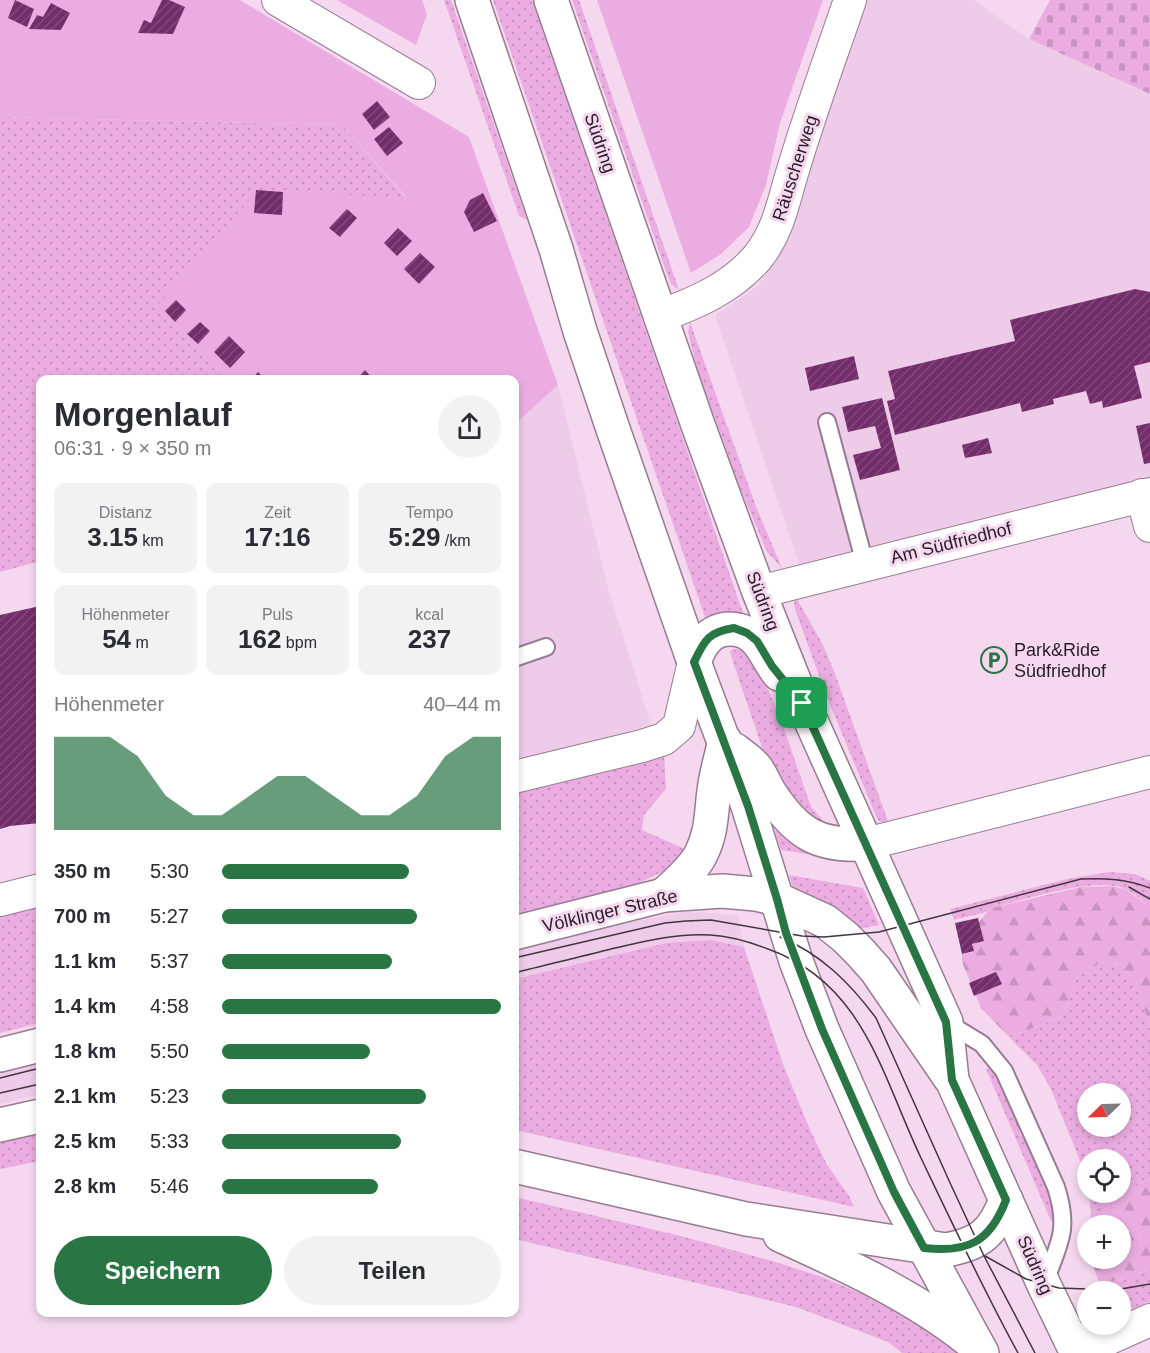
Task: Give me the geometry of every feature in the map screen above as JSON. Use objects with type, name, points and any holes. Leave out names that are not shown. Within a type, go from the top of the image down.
[{"type":"main road","points":[[472,0],[556,249],[580,331],[694,662],[748,806],[786,933],[822,1029],[894,1192],[981,1351]]},
{"type":"main road","name":"Südring","points":[[551,0],[660,316],[759,592],[802,703],[946,1022],[952,1080],[1044,1285],[1074,1346]]},
{"type":"main road","points":[[694,662],[705,641],[717,631],[734,628],[747,633],[757,641],[772,666],[802,703]]},
{"type":"main road","points":[[725,741],[756,768],[770,793],[799,827],[829,843],[842,846],[866,844]]},
{"type":"main road","points":[[664,895],[691,870],[701,855],[712,821],[714,790],[725,741]]},
{"type":"main road","name":"Völklinger Straße","points":[[519,932],[664,895],[722,891],[756,894],[777,899],[825,921],[852,944],[876,969],[952,1080]]},
{"type":"main road","points":[[0,1055],[36,1046]]},
{"type":"main road","points":[[0,1125],[36,1117]]},
{"type":"main road","points":[[519,1167],[746,1219],[946,1250],[972,1244],[987,1233],[995,1224],[1006,1200]]},
{"type":"main road","points":[[746,1219],[846,1266],[910,1300],[945,1321],[981,1351]]},
{"type":"street","points":[[278,0],[419,83]]},
{"type":"street","name":"Räuscherweg","points":[[660,316],[718,291],[756,260],[771,239],[780,218],[793,170],[850,0]]},
{"type":"street","name":"Am Südfriedhof","points":[[759,592],[1146,495],[1150,526]]},
{"type":"street","points":[[519,776],[664,739],[679,726],[694,662]]},
{"type":"street","points":[[866,844],[1150,772]]},
{"type":"street","points":[[0,900],[36,891]]},
{"type":"street","points":[[1074,1346],[1110,1338],[1150,1320]]},
{"type":"lane","points":[[827,422],[865,564]]},
{"type":"lane","points":[[519,656],[546,647]]},
{"type":"lane","points":[[946,1022],[982,1044],[1004,1071],[1056,1187],[1064,1221],[1062,1236],[1044,1285]]},
{"type":"shaded area","points":[[862,0],[974,0],[1029,39],[1150,94],[1150,481],[800,566],[715,316],[757,286],[775,263],[792,233]]},
{"type":"shaded area","points":[[558,385],[608,588],[651,725],[519,761],[519,420]]},
{"type":"shaded area","points":[[686,912],[738,916],[744,947],[711,940],[666,943],[519,978],[519,949],[631,922]]},
{"type":"shaded area","points":[[36,1064],[36,1095],[0,1104],[0,1073]]},
{"type":"green space","points":[[0,0],[240,0],[469,137],[558,385],[519,420],[519,375],[222,375],[155,308],[258,190],[407,198],[342,125],[0,117]]},
{"type":"green space","points":[[337,0],[422,0],[427,14],[416,45]]},
{"type":"green space","points":[[444,0],[451,0],[527,220],[519,216]]},
{"type":"green space","points":[[493,0],[532,0],[744,616],[706,620]]},
{"type":"green space","points":[[572,0],[579,0],[679,290],[671,284],[666,271]]},
{"type":"green space","points":[[597,0],[823,0],[780,123],[766,185],[749,227],[721,254],[691,273]]},
{"type":"green space","points":[[1050,0],[1150,0],[1150,94],[1029,39]]},
{"type":"green space","points":[[0,117],[342,125],[407,199],[155,307],[222,375],[36,375],[36,562],[0,572]]},
{"type":"green space","points":[[690,322],[757,509],[782,568],[767,552],[739,485],[696,365],[688,332]]},
{"type":"green space","points":[[796,597],[823,645],[834,671],[889,824],[879,821],[876,816],[826,695],[796,612],[794,604]]},
{"type":"green space","points":[[732,649],[745,650],[756,661],[781,720],[811,807],[828,826],[816,824],[771,774],[734,665],[730,652]]},
{"type":"green space","points":[[664,752],[666,789],[644,815],[642,830],[685,849],[670,868],[633,886],[519,913],[519,787]]},
{"type":"green space","points":[[771,816],[848,855],[851,861],[781,850]]},
{"type":"green space","points":[[1109,872],[1135,874],[1150,881],[1150,907],[1123,888],[1094,885],[1039,895],[954,920],[950,909],[1067,879]]},
{"type":"green space","points":[[789,875],[863,888],[879,925],[858,929],[825,904],[793,888]]},
{"type":"green space","points":[[1111,886],[1125,889],[1150,907],[1150,1028],[1136,982],[1121,965],[1100,963],[1077,977],[1062,1016],[1008,1036],[981,1008],[962,962],[962,954],[973,952],[972,944],[984,941],[979,922],[991,908],[1081,887]]},
{"type":"green space","points":[[36,903],[36,1024],[0,1033],[0,912]]},
{"type":"green space","points":[[711,940],[744,947],[783,1064],[811,1132],[826,1163],[854,1207],[519,1131],[519,978],[666,943]]},
{"type":"green space","points":[[1100,963],[1121,965],[1136,982],[1150,1028],[1150,1178],[1131,1189],[1131,1149],[1077,1149],[1077,1153],[1051,1089],[1037,1065],[1008,1036],[1062,1016],[1077,977]]},
{"type":"green space","points":[[989,1068],[997,1074],[1022,1129],[1019,1131],[1022,1137],[1026,1136],[1048,1188],[1055,1220],[1051,1221],[986,1069]]},
{"type":"green space","points":[[36,1131],[36,1162],[0,1169],[0,1140]]},
{"type":"green space","points":[[1150,1178],[1150,1269],[1124,1279],[1098,1281],[1094,1269],[1131,1269],[1131,1215],[1091,1215],[1091,1213],[1108,1203],[1131,1203],[1131,1189]]},
{"type":"green space","points":[[519,1198],[681,1236],[822,1277],[893,1307],[962,1353],[902,1353],[888,1342],[796,1307],[519,1240]]},
{"type":"green space","points":[[1090,1203],[1108,1203],[1091,1213]]},
{"type":"green space","points":[[1150,1269],[1150,1302],[1131,1309],[1131,1281],[1112,1281],[1124,1279]]},
{"type":"building","points":[[15,0],[34,9],[27,27],[8,18]]},
{"type":"building","points":[[162,0],[169,0],[185,7],[173,34],[138,33],[144,20],[151,23]]},
{"type":"building","points":[[51,3],[70,13],[61,30],[29,29],[37,15],[43,17]]},
{"type":"building","points":[[377,101],[390,117],[374,130],[362,114]]},
{"type":"building","points":[[389,127],[403,143],[387,156],[374,139]]},
{"type":"building","points":[[256,190],[283,192],[282,215],[254,213]]},
{"type":"building","points":[[483,193],[497,221],[474,232],[464,212],[470,200]]},
{"type":"building","points":[[347,209],[357,218],[340,237],[329,228]]},
{"type":"building","points":[[398,228],[412,241],[397,256],[384,243]]},
{"type":"building","points":[[420,253],[435,267],[419,284],[404,269]]},
{"type":"building","points":[[1135,289],[1150,292],[1150,362],[1134,366],[1142,398],[1103,408],[1102,401],[1090,404],[1086,391],[1053,399],[1054,404],[1022,412],[1020,403],[895,435],[887,401],[895,399],[888,371],[1015,341],[1010,320]]},
{"type":"building","points":[[176,300],[186,310],[175,322],[165,311]]},
{"type":"building","points":[[200,322],[210,331],[198,344],[187,334]]},
{"type":"building","points":[[229,336],[245,352],[230,368],[214,352]]},
{"type":"building","points":[[854,356],[859,379],[810,391],[805,368]]},
{"type":"building","points":[[882,398],[900,470],[860,480],[853,455],[881,448],[875,426],[848,432],[842,407]]},
{"type":"building","points":[[1150,423],[1150,463],[1144,464],[1136,426]]},
{"type":"building","points":[[988,438],[992,453],[965,458],[962,445]]},
{"type":"building","points":[[36,607],[36,823],[0,829],[0,615]]},
{"type":"building","points":[[978,918],[984,941],[972,944],[974,951],[962,954],[955,923]]},
{"type":"building","points":[[996,972],[1002,984],[974,996],[969,983]]},
{"type":"tram line","points":[[519,957],[665,923],[711,920],[802,936],[824,937],[879,932],[1081,879],[1116,880],[1150,888]]},
{"type":"tram line","points":[[1129,887],[1150,899]]},
{"type":"tram line","points":[[519,972],[646,941],[697,935],[725,937],[747,942],[801,964],[827,984],[848,1008],[866,1036],[944,1207],[1018,1353]]},
{"type":"tram line","points":[[780,937],[809,952],[834,971],[876,1018],[984,1256],[1035,1353]]},
{"type":"tram line","points":[[0,1078],[36,1069]]},
{"type":"tram line","points":[[0,1093],[36,1085]]},
{"type":"tram line","points":[[985,1256],[1026,1279],[1059,1288],[1115,1290],[1150,1284]]},
{"type":"place","name":"Park&Ride Südfriedhof","points":[[994,660]]},
{"type":"route","points":[[734,628],[747,633],[757,641],[772,666],[802,703],[946,1022],[952,1080],[1006,1200],[995,1224],[978,1241],[967,1246],[946,1250],[924,1248],[894,1192],[822,1029],[796,961],[748,806],[694,662],[705,641],[717,631],[734,628]]}]
